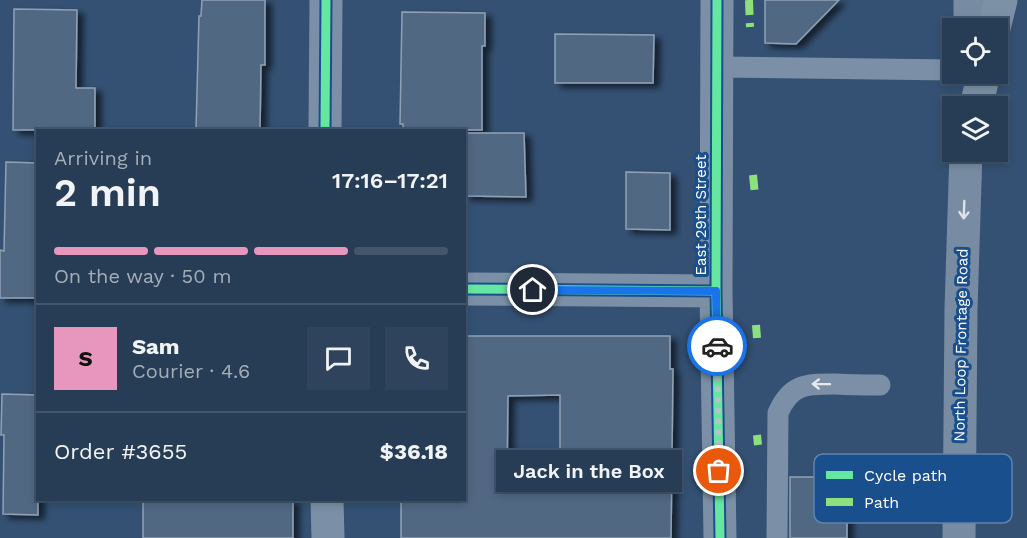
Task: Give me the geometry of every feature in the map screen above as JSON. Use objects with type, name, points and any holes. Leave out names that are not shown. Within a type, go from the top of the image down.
[{"type":"highway","points":[[996,18],[1001,0]]},
{"type":"main road","points":[[969,18],[970,0]]},
{"type":"main road","name":"North Loop Frontage Road","points":[[960,454],[966,162]]},
{"type":"main road","name":"North Loop Frontage Road","points":[[959,523],[959,538]]},
{"type":"street","points":[[325,129],[326,0]]},
{"type":"street","name":"East 29th Street","points":[[717,0],[716,291],[720,538]]},
{"type":"street","points":[[466,290],[716,291]]},
{"type":"street","points":[[327,501],[328,538]]},
{"type":"lane","points":[[717,67],[942,70]]},
{"type":"lane","points":[[777,538],[778,413],[783,402],[790,393],[807,384],[879,385]]},
{"type":"building","points":[[202,0],[265,0],[265,65],[261,65],[260,129],[196,129],[199,16],[201,16]]},
{"type":"building","points":[[765,0],[839,0],[796,44],[765,43]]},
{"type":"building","points":[[14,9],[77,10],[76,88],[95,88],[95,129],[13,130]]},
{"type":"building","points":[[402,12],[485,13],[485,46],[482,46],[482,130],[403,129],[403,124],[400,124]]},
{"type":"building","points":[[555,34],[654,35],[653,83],[555,83]]},
{"type":"building","points":[[466,133],[524,133],[526,197],[466,196]]},
{"type":"building","points":[[6,162],[36,163],[36,298],[0,298],[0,250],[4,251]]},
{"type":"building","points":[[626,172],[670,173],[670,230],[626,229]]},
{"type":"building","points":[[466,336],[670,336],[670,369],[673,369],[671,538],[401,538],[401,501],[466,501]],"holes":[[[560,395],[560,482],[507,481],[508,396]]]},
{"type":"building","points":[[2,394],[36,395],[38,515],[3,514],[4,435],[1,435]]},
{"type":"building","points":[[790,477],[814,477],[814,523],[847,523],[847,538],[790,538]]},
{"type":"building","points":[[143,501],[293,501],[293,538],[143,538]]},
{"type":"marked path","points":[[749,0],[750,27]]},
{"type":"marked path","points":[[753,175],[755,195]]},
{"type":"marked path","points":[[756,325],[757,338]]},
{"type":"marked path","points":[[757,435],[758,445]]},
{"type":"cycle path","points":[[325,129],[326,0]]},
{"type":"cycle path","points":[[717,0],[716,291],[720,538]]},
{"type":"cycle path","points":[[466,289],[716,291]]},
{"type":"way so far","points":[[717,346],[719,471]]},
{"type":"place","name":"Jack in the Box","points":[[719,471]]},
{"type":"route","points":[[533,290],[716,291],[717,346]]}]
